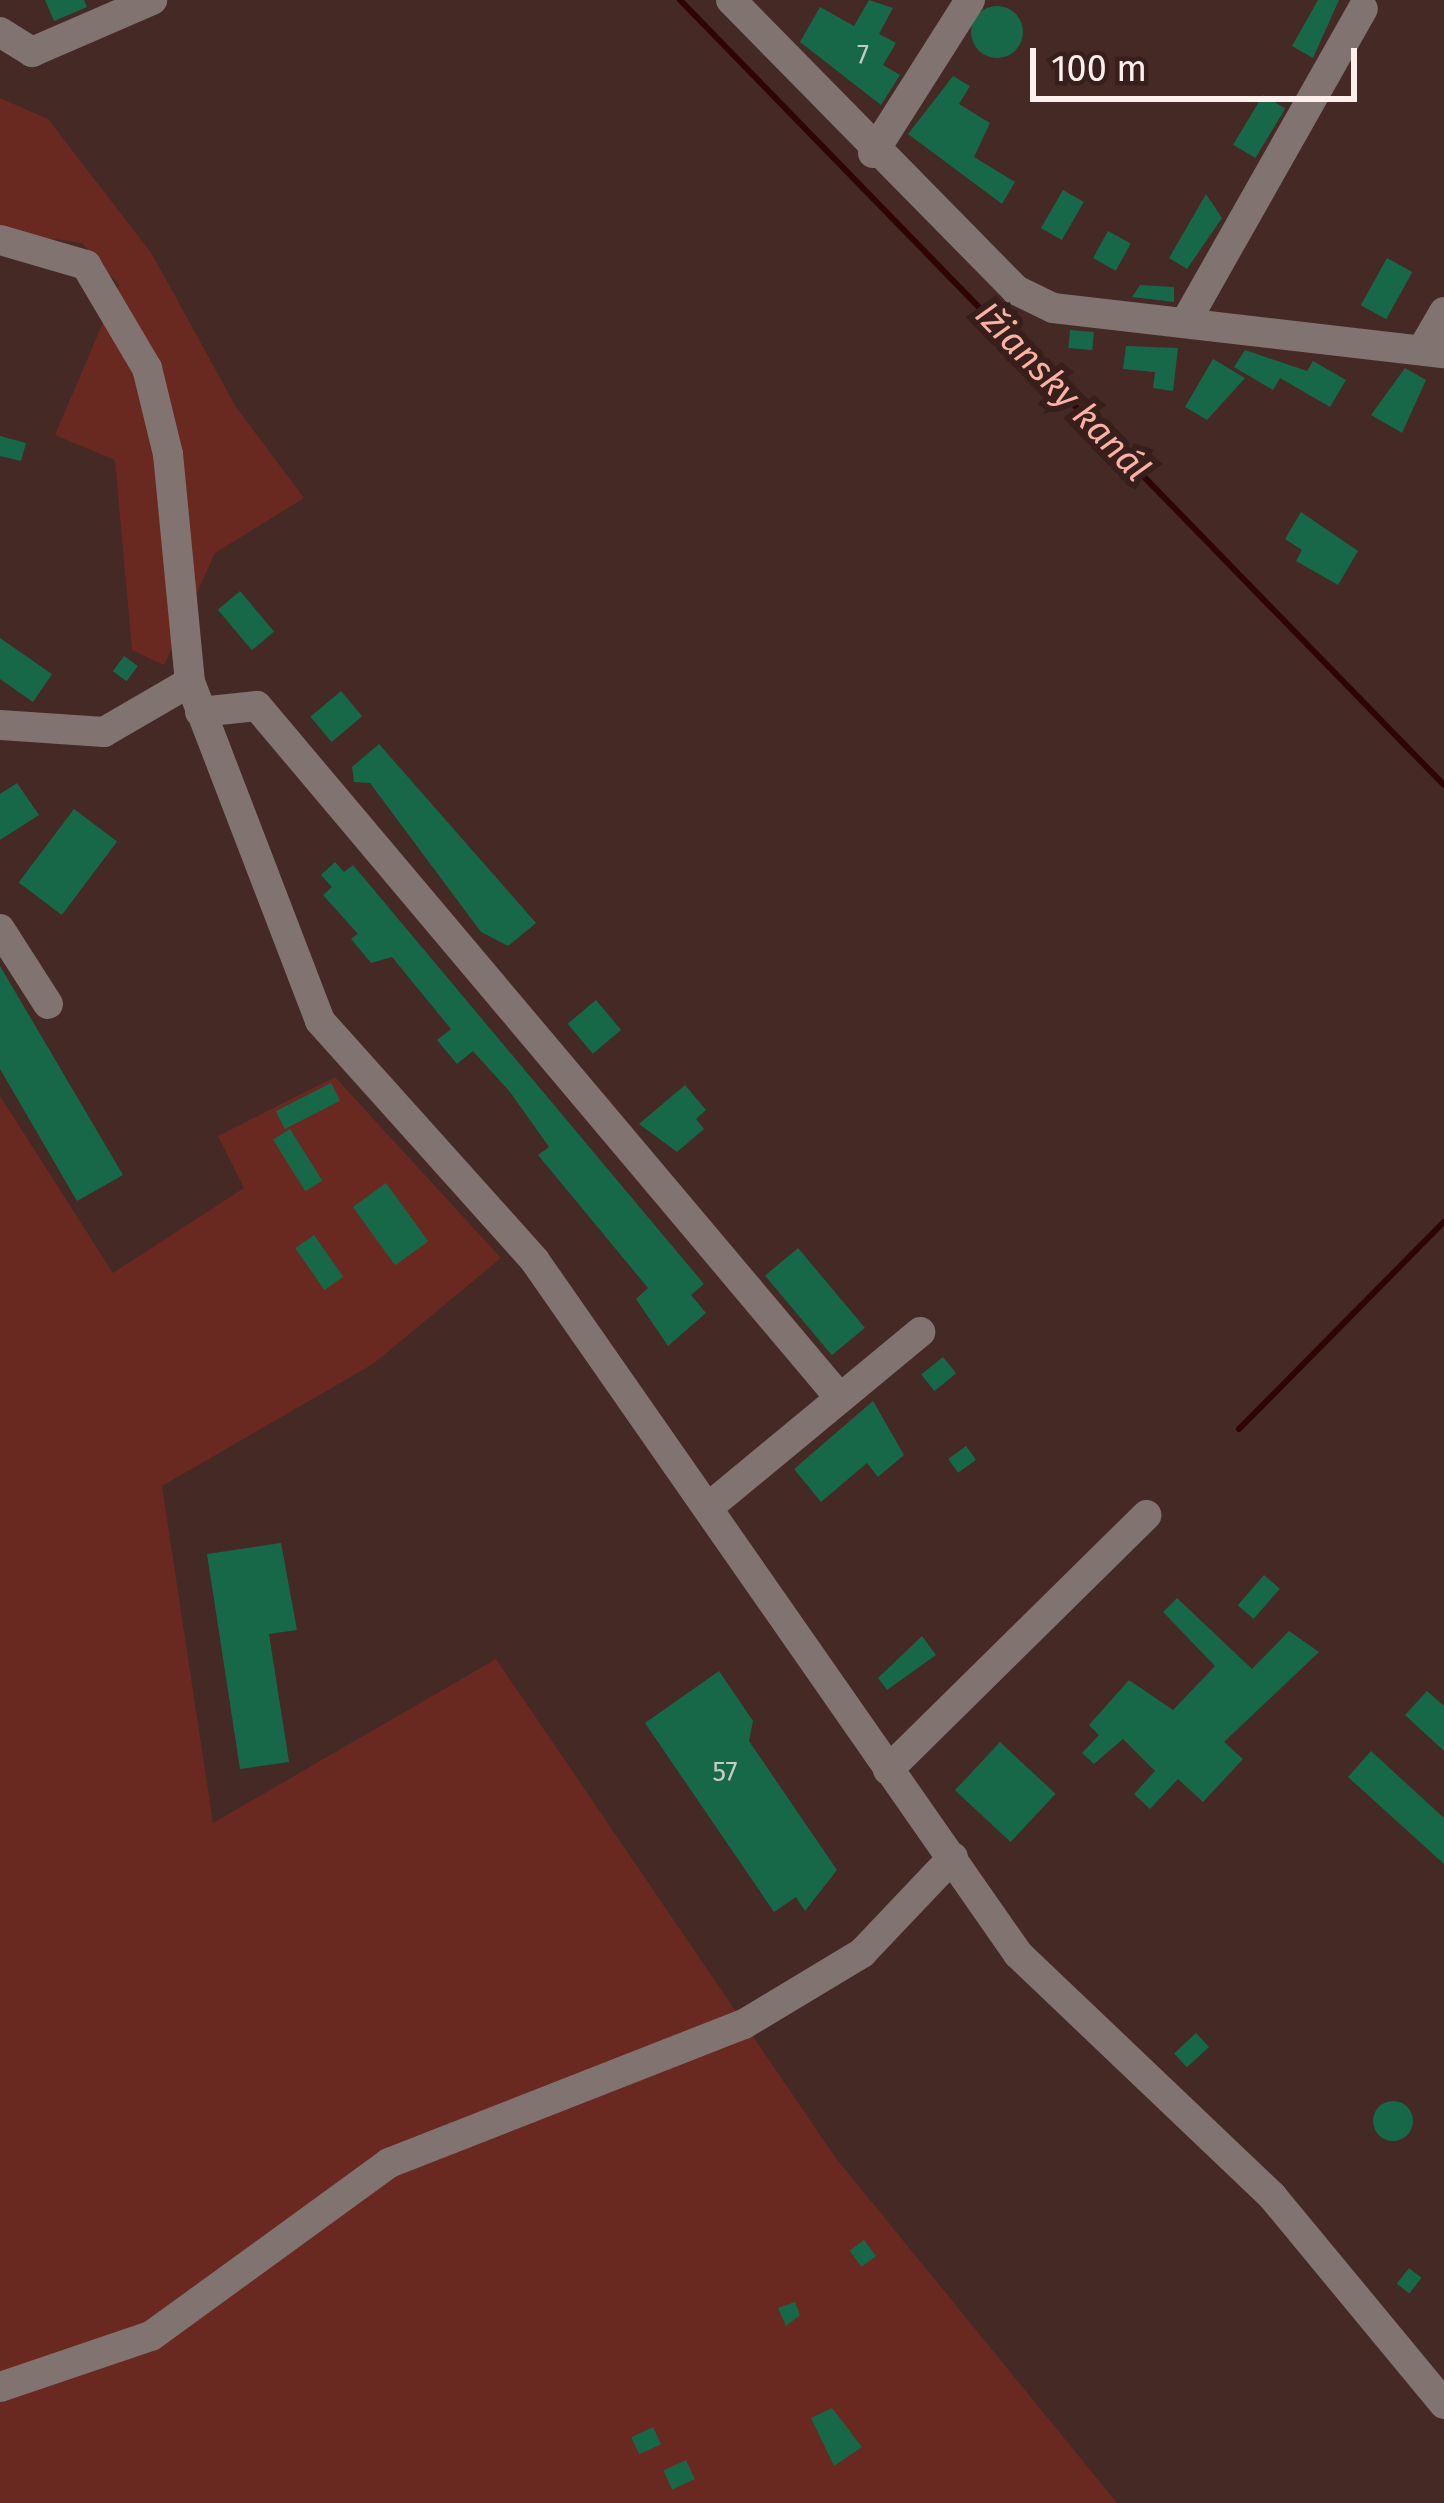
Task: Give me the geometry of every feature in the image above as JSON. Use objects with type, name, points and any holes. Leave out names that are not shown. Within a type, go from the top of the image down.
[{"type":"street","points":[[0,32],[32,52],[100,10],[152,0]]},
{"type":"street","points":[[731,0],[873,153],[1016,290],[1053,308],[1433,351],[1444,312]]},
{"type":"street","points":[[873,153],[970,0]]},
{"type":"street","points":[[1186,323],[1363,9]]},
{"type":"street","points":[[0,240],[86,266],[147,368],[168,454],[190,682],[320,1021],[535,1261],[1018,1954],[1272,2195],[1444,2404]]},
{"type":"street","points":[[0,725],[104,732],[190,682]]},
{"type":"street","points":[[200,712],[256,706],[840,1398]]},
{"type":"street","points":[[0,929],[48,1004]]},
{"type":"street","points":[[710,1506],[920,1332]]},
{"type":"street","points":[[888,1770],[1147,1514]]},
{"type":"street","points":[[0,2387],[151,2336],[389,2163],[744,2024],[862,1953],[953,1857]]},
{"type":"shaded area","points":[[0,98],[48,119],[152,254],[236,407],[304,498],[215,553],[164,665],[132,650],[115,460],[55,435],[119,285],[82,243],[0,231]]},
{"type":"shaded area","points":[[335,1077],[501,1258],[373,1364],[162,1486],[213,1823],[496,1659],[835,2157],[1117,2503],[0,2503],[0,1096],[113,1273],[244,1188],[218,1136]]},
{"type":"building","points":[[45,0],[84,0],[87,7],[54,21]]},
{"type":"building","points":[[869,0],[893,8],[879,34],[896,43],[883,65],[900,75],[881,105],[800,42],[820,7],[854,26]]},
{"type":"building","points":[[1318,0],[1339,0],[1313,58],[1292,46]]},
{"type":"building","points":[[997,6],[1015,14],[1023,32],[1015,50],[997,58],[979,50],[971,32],[979,14]]},
{"type":"building","points":[[953,76],[970,86],[959,104],[990,123],[974,157],[1015,182],[1002,204],[908,134]]},
{"type":"building","points":[[1263,95],[1285,108],[1255,158],[1233,145]]},
{"type":"building","points":[[1063,190],[1084,202],[1062,240],[1041,228]]},
{"type":"building","points":[[1206,194],[1222,218],[1187,269],[1169,258]]},
{"type":"building","points":[[1108,231],[1131,244],[1116,271],[1093,258]]},
{"type":"building","points":[[1387,258],[1412,272],[1386,319],[1361,305]]},
{"type":"building","points":[[1140,285],[1174,287],[1174,302],[1132,297]]},
{"type":"building","points":[[1070,330],[1094,332],[1092,350],[1068,348]]},
{"type":"building","points":[[1126,346],[1178,348],[1173,391],[1153,388],[1155,372],[1123,369]]},
{"type":"building","points":[[1245,350],[1307,371],[1313,361],[1346,380],[1330,407],[1280,378],[1273,390],[1234,367]]},
{"type":"building","points":[[1213,359],[1245,378],[1207,420],[1185,407]]},
{"type":"building","points":[[1405,368],[1426,380],[1402,433],[1371,415]]},
{"type":"building","points":[[0,436],[26,443],[21,461],[0,456]]},
{"type":"building","points":[[1301,512],[1358,551],[1338,585],[1296,561],[1302,550],[1285,539]]},
{"type":"building","points":[[240,591],[274,632],[252,650],[218,610]]},
{"type":"building","points":[[0,638],[52,674],[33,702],[0,679]]},
{"type":"building","points":[[124,656],[138,666],[127,681],[113,671]]},
{"type":"building","points":[[341,691],[362,716],[332,742],[310,717]]},
{"type":"building","points":[[379,744],[536,923],[508,946],[481,932],[370,783],[354,782],[352,767]]},
{"type":"building","points":[[17,783],[39,815],[0,840],[0,794]]},
{"type":"building","points":[[74,809],[117,841],[62,915],[19,882]]},
{"type":"building","points":[[335,862],[344,872],[353,865],[704,1284],[691,1295],[706,1313],[668,1346],[636,1299],[648,1288],[538,1155],[549,1147],[510,1092],[473,1051],[457,1064],[437,1040],[451,1029],[392,957],[371,963],[351,939],[358,934],[323,895],[332,887],[321,875]]},
{"type":"building","points":[[0,966],[123,1175],[77,1201],[0,1069]]},
{"type":"building","points":[[596,1000],[621,1030],[593,1054],[568,1024]]},
{"type":"building","points":[[331,1083],[340,1101],[285,1129],[276,1111]]},
{"type":"building","points":[[685,1085],[706,1110],[696,1119],[704,1129],[677,1152],[639,1124]]},
{"type":"building","points":[[290,1129],[322,1181],[305,1191],[273,1140]]},
{"type":"building","points":[[386,1183],[428,1241],[395,1265],[353,1207]]},
{"type":"building","points":[[314,1235],[343,1277],[324,1290],[295,1248]]},
{"type":"building","points":[[798,1248],[865,1328],[832,1355],[765,1276]]},
{"type":"building","points":[[943,1357],[956,1373],[934,1391],[921,1375]]},
{"type":"building","points":[[873,1401],[904,1455],[878,1477],[867,1463],[821,1502],[794,1469]]},
{"type":"building","points":[[966,1446],[976,1460],[958,1473],[948,1459]]},
{"type":"building","points":[[281,1543],[297,1630],[269,1634],[289,1762],[240,1769],[207,1554]]},
{"type":"building","points":[[1264,1575],[1280,1589],[1254,1619],[1238,1605]]},
{"type":"building","points":[[1177,1598],[1252,1669],[1289,1631],[1319,1652],[1224,1742],[1243,1759],[1203,1802],[1178,1779],[1150,1809],[1134,1794],[1155,1771],[1123,1739],[1094,1764],[1082,1753],[1099,1735],[1089,1725],[1129,1680],[1173,1710],[1215,1666],[1163,1612]]},
{"type":"building","points":[[922,1636],[936,1655],[887,1690],[878,1678]]},
{"type":"building","points":[[719,1671],[753,1721],[749,1741],[837,1870],[805,1911],[796,1897],[774,1912],[645,1723]]},
{"type":"building","points":[[1427,1691],[1444,1706],[1444,1751],[1405,1715]]},
{"type":"building","points":[[1000,1742],[1056,1794],[1011,1842],[955,1790]]},
{"type":"building","points":[[1371,1751],[1444,1818],[1444,1864],[1348,1777]]},
{"type":"building","points":[[1196,2033],[1209,2047],[1187,2067],[1174,2053]]},
{"type":"building","points":[[1393,2101],[1407,2107],[1413,2121],[1407,2135],[1393,2141],[1379,2135],[1373,2121],[1379,2107]]},
{"type":"building","points":[[864,2240],[876,2256],[862,2267],[850,2251]]},
{"type":"building","points":[[1409,2268],[1422,2278],[1409,2294],[1397,2284]]},
{"type":"building","points":[[795,2302],[800,2315],[786,2326],[778,2308]]},
{"type":"building","points":[[832,2408],[862,2447],[834,2466],[811,2418]]},
{"type":"building","points":[[653,2427],[661,2444],[639,2454],[631,2437]]},
{"type":"building","points":[[686,2460],[695,2479],[672,2490],[663,2471]]},
{"type":"waterway","name":"Ižiansky kanál","points":[[680,0],[1444,785]]},
{"type":"waterway","points":[[1239,1429],[1444,1222]]}]
